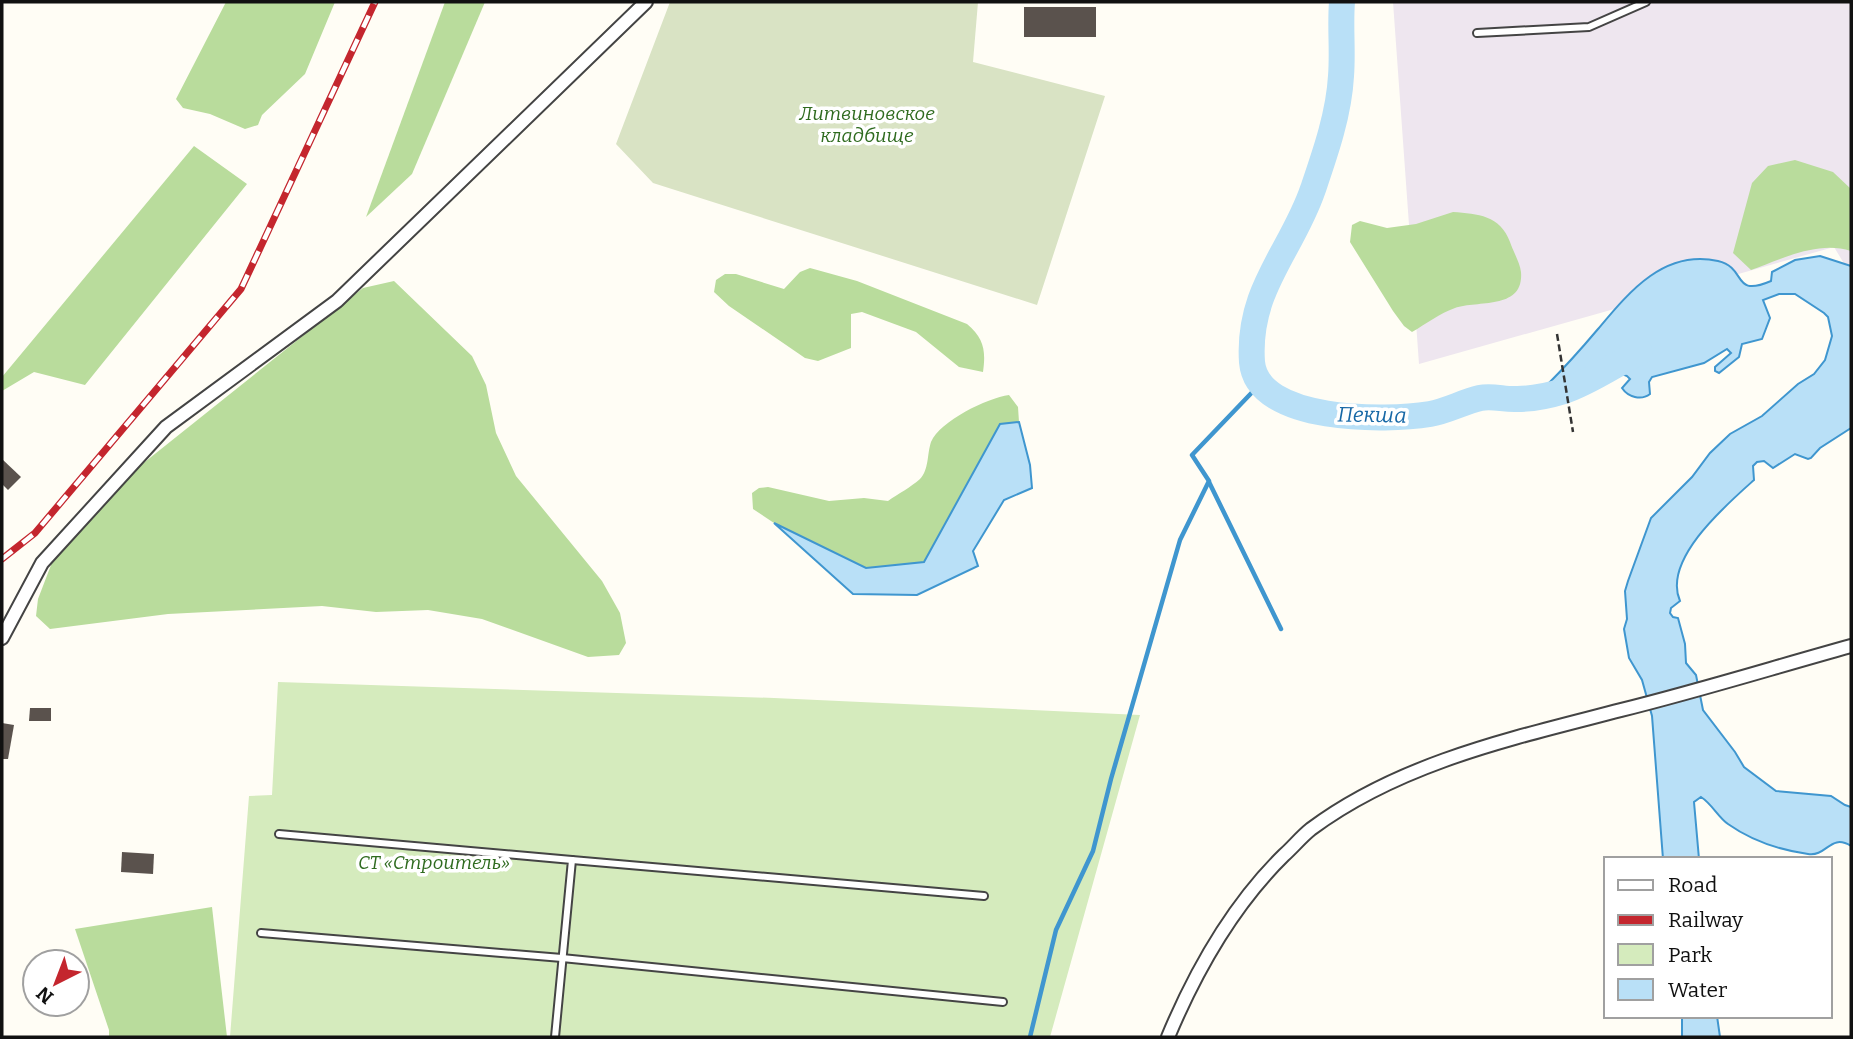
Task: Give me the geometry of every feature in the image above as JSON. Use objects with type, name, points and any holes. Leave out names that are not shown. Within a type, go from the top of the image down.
[{"type":"street","points":[[2,638],[42,563],[166,427],[337,301],[646,2]]},
{"type":"street","points":[[1168,1037],[1212,948],[1235,912],[1267,872],[1309,831],[1357,799],[1402,777],[1514,737],[1623,710],[1851,646]]},
{"type":"lane","points":[[1477,33],[1589,27],[1646,2]]},
{"type":"lane","points":[[279,834],[984,897]]},
{"type":"lane","points":[[555,1037],[572,860]]},
{"type":"lane","points":[[261,933],[562,958],[1003,1002]]},
{"type":"path","points":[[1557,334],[1573,432]]},
{"type":"shaded area","points":[[1393,2],[1851,2],[1851,275],[1834,247],[1419,364]]},
{"type":"green space","points":[[226,2],[335,2],[305,74],[262,115],[258,125],[245,129],[210,114],[183,108],[176,99]]},
{"type":"green space","points":[[445,2],[485,2],[412,174],[366,217]]},
{"type":"green space","name":"Литвиновское кладбище","points":[[670,2],[978,2],[973,62],[1105,96],[1037,305],[653,183],[616,144]]},
{"type":"green space","points":[[194,146],[247,184],[85,385],[34,372],[2,391],[2,377]]},
{"type":"green space","points":[[1795,160],[1833,172],[1851,189],[1851,251],[1839,248],[1813,249],[1751,270],[1733,253],[1752,183],[1768,166]]},
{"type":"green space","points":[[1453,212],[1479,215],[1500,226],[1506,233],[1519,265],[1520,284],[1508,298],[1455,308],[1412,332],[1393,311],[1350,242],[1352,225],[1360,221],[1387,228],[1416,224]]},
{"type":"green space","points":[[810,268],[857,281],[967,324],[977,334],[982,345],[983,372],[959,367],[916,332],[862,312],[851,314],[851,348],[818,361],[805,358],[729,306],[714,292],[716,280],[725,274],[736,274],[784,289],[800,272]]},
{"type":"green space","points":[[394,281],[472,356],[486,385],[496,433],[516,476],[602,581],[620,613],[626,643],[619,655],[588,657],[482,619],[428,610],[376,612],[322,606],[168,614],[50,629],[36,616],[38,599],[56,552],[121,481],[363,288]]},
{"type":"green space","points":[[1009,395],[1018,407],[1019,422],[1000,424],[925,562],[866,568],[774,523],[753,509],[752,493],[759,488],[768,487],[829,501],[864,498],[888,501],[923,475],[931,442],[944,426],[977,406]]},
{"type":"green space","name":"СТ «Строитель»","points":[[278,682],[774,698],[1140,715],[1050,1037],[230,1037],[249,796],[272,795]]},
{"type":"green space","points":[[212,907],[227,1037],[109,1037],[91,977],[91,948],[81,948],[75,929]]},
{"type":"water","points":[[1820,256],[1851,266],[1851,428],[1820,448],[1811,458],[1795,454],[1773,468],[1764,461],[1753,466],[1754,480],[1714,518],[1688,551],[1680,568],[1677,585],[1680,601],[1671,608],[1670,613],[1678,618],[1685,644],[1686,663],[1696,675],[1703,710],[1744,767],[1776,791],[1831,796],[1851,807],[1851,846],[1838,842],[1814,854],[1777,847],[1756,840],[1728,824],[1701,797],[1694,802],[1699,857],[1663,857],[1652,716],[1642,680],[1629,658],[1624,629],[1627,619],[1625,591],[1628,581],[1651,518],[1730,434],[1762,416],[1798,384],[1814,374],[1825,360],[1832,336],[1828,317],[1795,294],[1779,294],[1763,300],[1770,318],[1762,339],[1742,344],[1739,357],[1719,373],[1715,371],[1715,367],[1731,353],[1727,349],[1704,363],[1652,377],[1649,382],[1650,394],[1639,398],[1631,396],[1622,388],[1630,379],[1627,376],[1600,365],[1587,378],[1578,397],[1539,405],[1534,389],[1547,385],[1622,301],[1664,267],[1699,259],[1718,261],[1733,269],[1745,284],[1750,286],[1771,281],[1772,272],[1795,260]]},
{"type":"water","points":[[1019,422],[1030,465],[1032,488],[1004,500],[973,551],[978,566],[917,595],[853,594],[774,523],[866,568],[924,562],[1000,424]]},
{"type":"water","points":[[1682,1018],[1717,1018],[1720,1037],[1682,1037]]},
{"type":"building","points":[[1024,7],[1096,7],[1096,37],[1024,37]]},
{"type":"building","points":[[2,459],[21,477],[8,490],[2,484]]},
{"type":"building","points":[[30,708],[51,708],[51,721],[29,721]]},
{"type":"building","points":[[2,723],[14,725],[8,759],[2,759]]},
{"type":"building","points":[[122,852],[154,854],[153,874],[121,872]]},
{"type":"waterway","name":"Пекша","points":[[1342,2],[1341,76],[1334,119],[1313,189],[1256,313],[1252,336],[1252,362],[1259,382],[1276,397],[1299,407],[1327,414],[1356,417],[1410,416],[1436,413],[1485,397],[1523,399],[1559,392],[1573,388],[1640,352]]},
{"type":"waterway","points":[[1030,1037],[1056,930],[1093,851],[1180,540],[1209,481],[1192,455],[1261,383]]},
{"type":"waterway","points":[[1209,482],[1281,629]]},
{"type":"railway","points":[[2,559],[35,533],[241,289],[375,2]]}]
